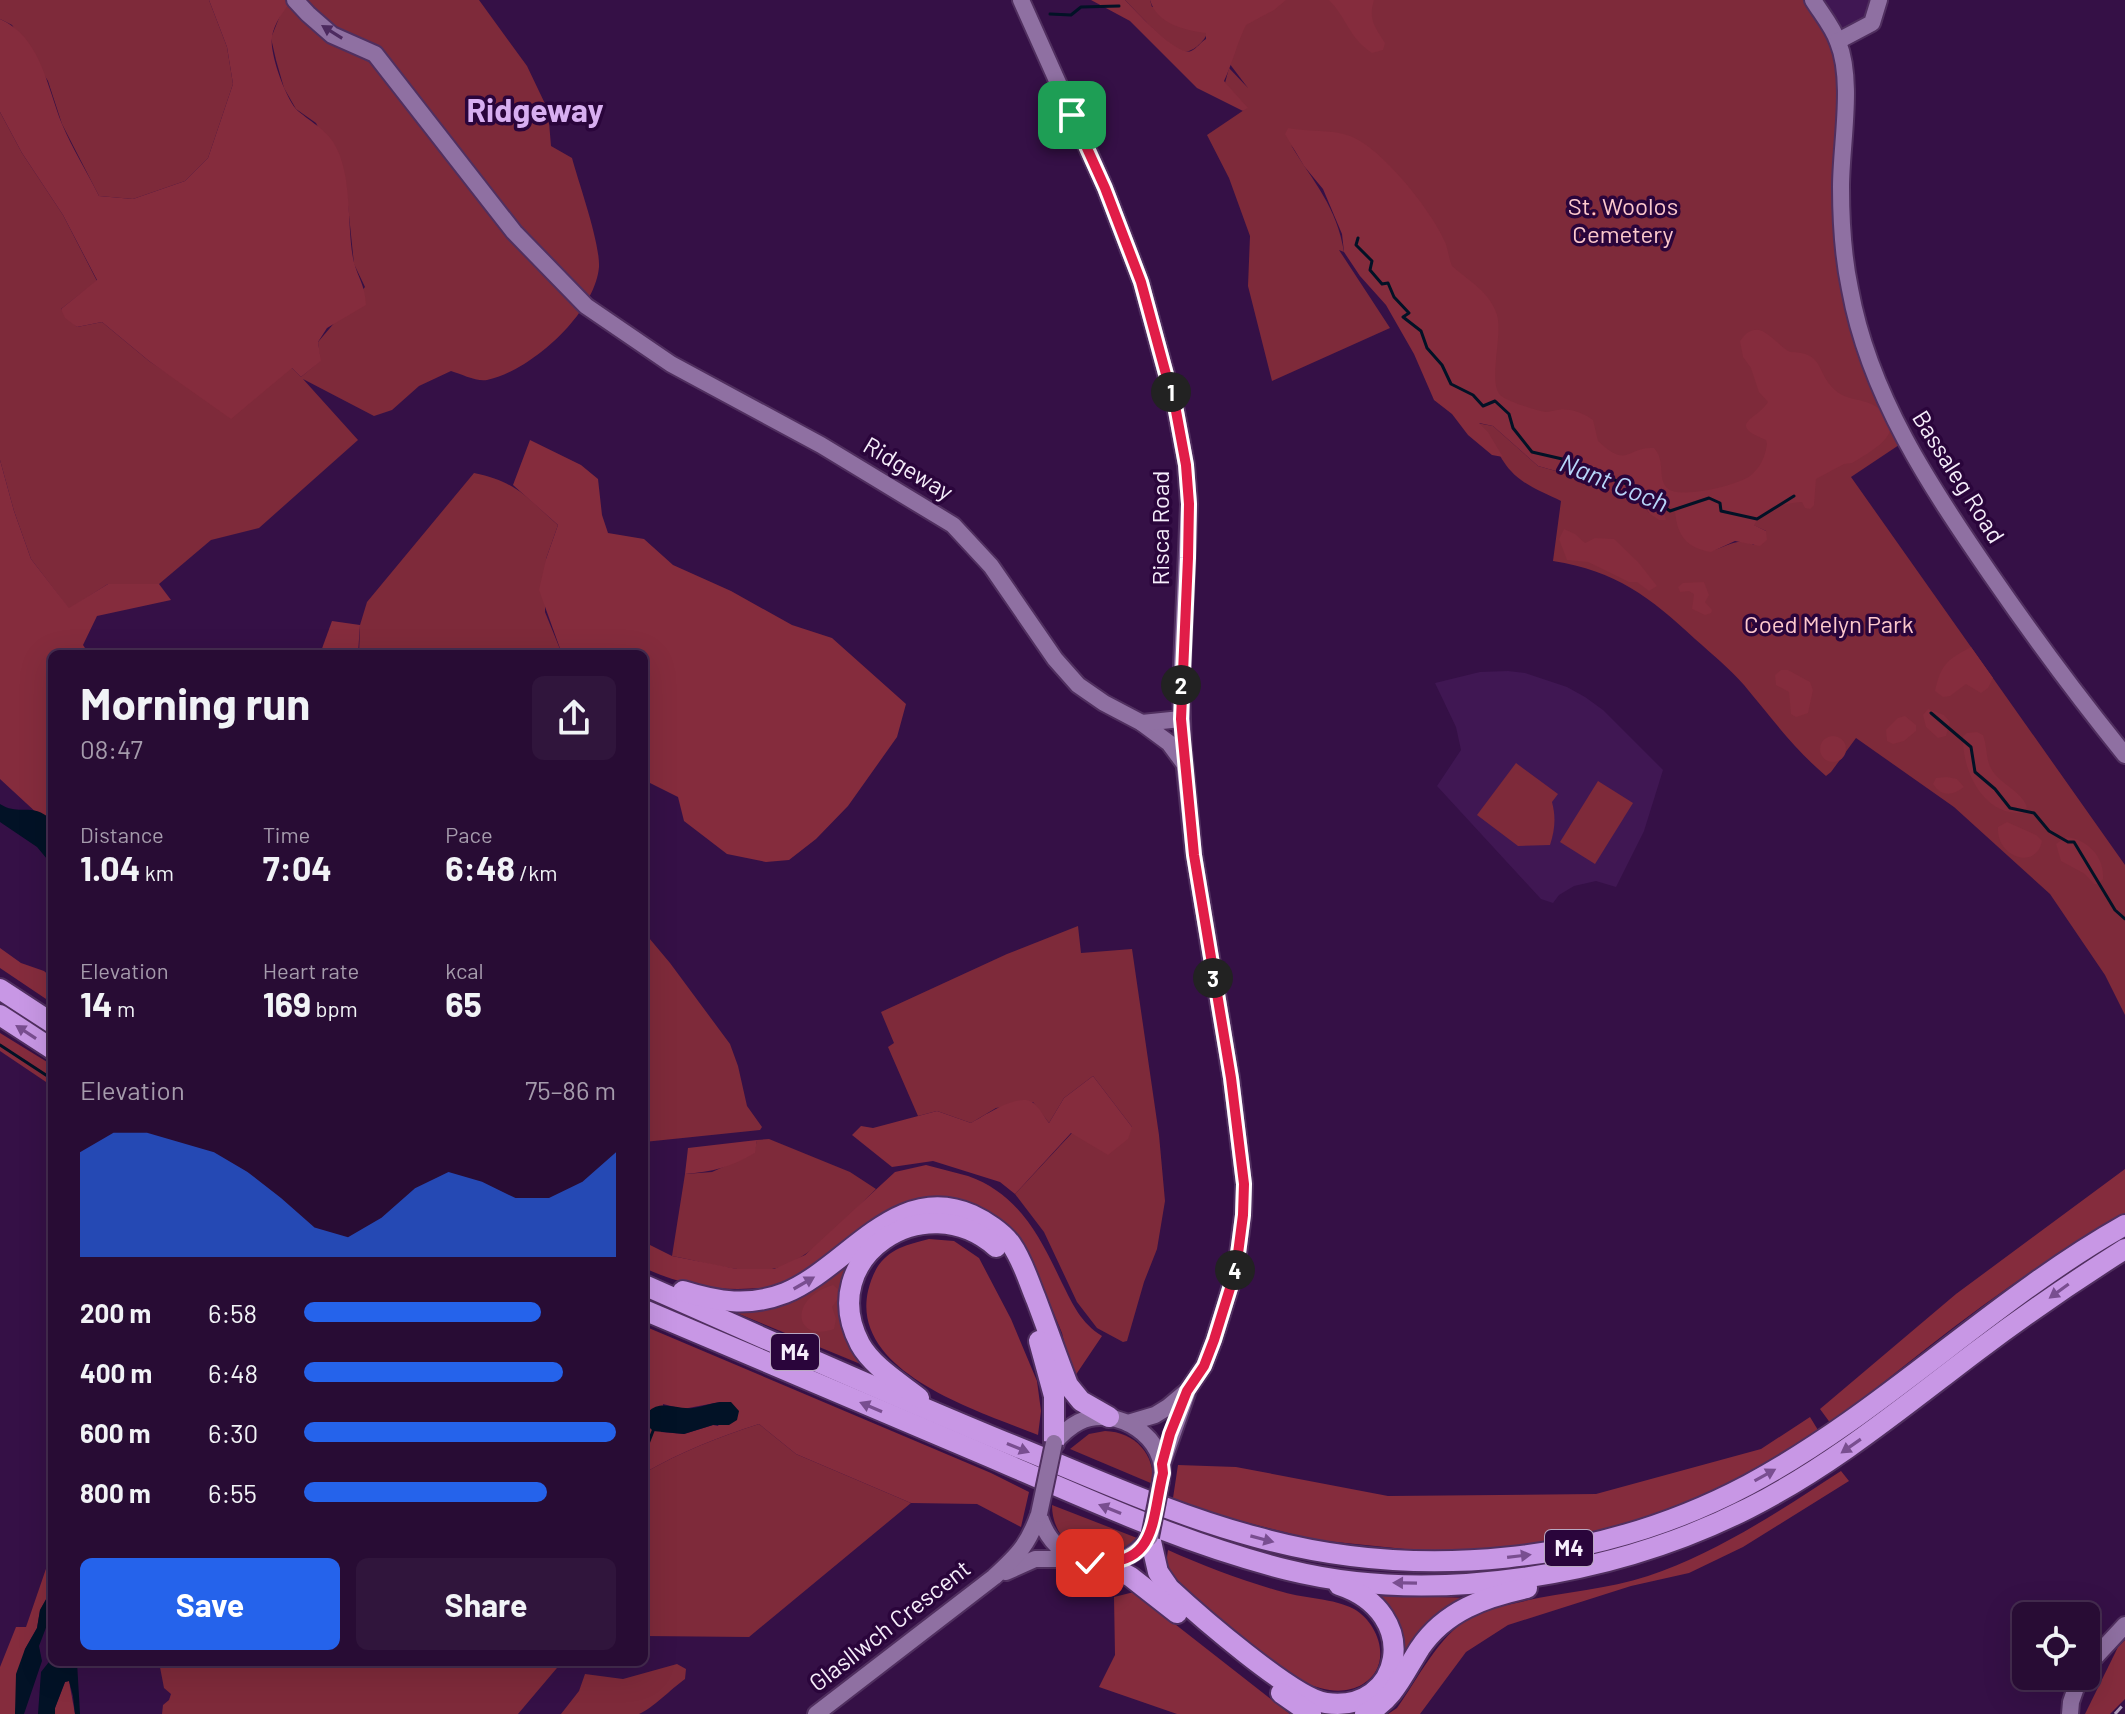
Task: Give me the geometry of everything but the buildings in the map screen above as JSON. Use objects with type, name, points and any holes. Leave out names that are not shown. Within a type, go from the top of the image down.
[{"type":"highway","points":[[0,989],[48,1020]]},
{"type":"highway","points":[[0,1015],[48,1046]]},
{"type":"highway","points":[[648,1277],[684,1292],[718,1301],[759,1300],[805,1284],[898,1215],[939,1207],[967,1213],[1009,1241],[1022,1263],[1068,1385],[1081,1401],[1118,1420]]},
{"type":"highway","points":[[946,1418],[874,1361],[861,1347],[852,1324],[852,1282],[862,1260],[899,1229],[915,1225],[942,1224],[964,1228],[997,1248],[1023,1297],[1044,1356],[1054,1396],[1054,1443]]},
{"type":"highway","name":"M4","points":[[648,1287],[946,1418],[1194,1519],[1281,1544],[1351,1555],[1437,1561],[1517,1557],[1558,1551],[1640,1530],[1727,1495],[1794,1459],[2032,1284],[2125,1225]]},
{"type":"highway","name":"M4","points":[[648,1312],[1093,1502],[1237,1556],[1317,1576],[1363,1582],[1416,1583],[1521,1578],[1603,1563],[1674,1542],[1747,1509],[1812,1472],[1891,1418],[2067,1285],[2125,1249]]},
{"type":"highway","name":"M4","points":[[1150,1537],[1158,1572],[1169,1588],[1242,1649],[1307,1696],[1325,1703],[1356,1700],[1368,1695],[1387,1675],[1394,1651],[1391,1627],[1380,1609],[1361,1595],[1317,1576]]},
{"type":"highway","points":[[1365,1714],[1388,1698],[1437,1627],[1475,1603],[1497,1595],[1613,1570],[1674,1542]]},
{"type":"highway","points":[[1107,1564],[1146,1587],[1311,1714]]},
{"type":"main road","name":"Ridgeway","points":[[295,0],[332,35],[375,54],[514,232],[559,281],[597,315],[671,364],[821,445],[953,525],[991,566],[1055,659],[1078,685],[1142,723],[1184,757]]},
{"type":"main road","name":"Risca Road","points":[[1021,0],[1105,188],[1141,282],[1176,411],[1186,465],[1189,504],[1181,719],[1184,757]]},
{"type":"main road","name":"Bassaleg Road","points":[[1813,0],[1838,41],[1843,62],[1845,89],[1841,189],[1843,240],[1850,290],[1863,342],[1898,429],[1999,587],[2125,755]]},
{"type":"main road","points":[[1838,41],[1872,23],[1879,0]]},
{"type":"main road","points":[[1142,723],[1181,719]]},
{"type":"main road","points":[[1184,757],[1194,855],[1231,1078],[1244,1184],[1236,1269],[1214,1340],[1204,1366],[1187,1391],[1161,1472],[1150,1537],[1141,1549],[1129,1557],[1107,1564],[1077,1559],[1052,1543],[1043,1530],[1039,1514],[1054,1443],[1079,1422],[1155,1415],[1187,1391]]},
{"type":"main road","points":[[1118,1420],[1143,1433],[1155,1446],[1161,1472]]},
{"type":"main road","name":"Glasllwch Crescent","points":[[817,1714],[994,1577],[1030,1539],[1039,1514]]},
{"type":"main road","name":"Glasllwch Crescent","points":[[994,1577],[1035,1559],[1077,1559]]},
{"type":"main road","points":[[2100,1652],[2125,1625]]},
{"type":"main road","points":[[2070,1714],[2075,1690]]},
{"type":"shaded area","points":[[209,0],[293,0],[275,27],[273,53],[293,105],[330,137],[342,161],[353,258],[366,305],[327,328],[318,342],[321,361],[301,377],[292,368],[231,419],[149,361],[102,322],[77,327],[65,318],[61,309],[97,280],[63,215],[22,153],[0,112],[0,19],[14,27],[34,50],[66,133],[99,196],[133,199],[185,181],[208,158],[233,84],[227,47]]},
{"type":"shaded area","points":[[1091,0],[1125,0],[1176,47],[1191,51],[1206,39],[1206,33],[1180,28],[1165,20],[1150,0],[1286,0],[1246,25],[1240,39],[1224,81],[1248,108],[1243,111],[1197,88],[1130,21]]},
{"type":"shaded area","points":[[1329,0],[1374,0],[1372,18],[1385,43],[1383,50],[1372,53],[1364,47]]},
{"type":"shaded area","points":[[1813,0],[1879,0],[1872,23],[1838,41]]},
{"type":"shaded area","points":[[1288,128],[1343,134],[1362,142],[1390,166],[1417,198],[1438,229],[1452,266],[1478,288],[1494,307],[1498,324],[1495,379],[1500,395],[1546,412],[1568,410],[1585,415],[1593,420],[1598,441],[1616,454],[1627,455],[1654,448],[1660,458],[1662,479],[1667,488],[1695,492],[1734,483],[1750,476],[1762,462],[1766,440],[1748,430],[1746,425],[1768,402],[1759,392],[1751,368],[1743,357],[1740,341],[1753,330],[1766,333],[1790,352],[1809,355],[1835,390],[1844,396],[1870,403],[1886,415],[1891,423],[1886,439],[1852,463],[1816,479],[1814,505],[1810,509],[1805,508],[1802,502],[1782,505],[1758,519],[1754,525],[1766,531],[1767,540],[1760,546],[1735,541],[1711,552],[1695,547],[1684,539],[1675,511],[1670,506],[1663,508],[1666,520],[1659,520],[1638,498],[1625,492],[1605,492],[1581,478],[1538,466],[1493,426],[1479,423],[1503,457],[1492,455],[1434,400],[1414,354],[1386,305],[1344,252],[1342,234],[1323,189],[1304,166],[1285,134]]},
{"type":"shaded area","points":[[530,440],[581,465],[598,479],[602,515],[608,533],[644,539],[673,565],[731,591],[792,625],[832,638],[906,704],[897,737],[848,806],[816,839],[789,860],[766,862],[727,854],[684,821],[678,797],[648,782],[648,650],[561,650],[539,590],[558,525],[513,485]]},
{"type":"shaded area","points":[[0,460],[31,559],[69,608],[108,584],[159,584],[171,600],[97,616],[83,645],[86,650],[48,650],[48,823],[0,779]]},
{"type":"shaded area","points":[[1564,529],[1585,543],[1595,538],[1614,539],[1657,586],[1649,591],[1637,582],[1629,582],[1588,562],[1567,560],[1559,539]]},
{"type":"shaded area","points":[[1704,582],[1709,595],[1705,602],[1712,610],[1705,615],[1692,609],[1694,594],[1680,592],[1678,587],[1683,583]]},
{"type":"shaded area","points":[[332,621],[360,625],[358,650],[321,650]]},
{"type":"shaded area","points":[[1971,647],[1993,678],[1988,688],[1981,693],[1966,684],[1950,696],[1943,697],[1935,691],[1943,669]]},
{"type":"shaded area","points":[[1781,670],[1788,670],[1810,682],[1813,690],[1808,713],[1796,717],[1791,714],[1789,692],[1776,685],[1775,675]]},
{"type":"shaded area","points":[[1480,672],[1525,673],[1567,687],[1585,697],[1603,710],[1663,770],[1644,831],[1616,887],[1596,881],[1574,886],[1559,895],[1553,903],[1541,899],[1437,786],[1461,750],[1456,727],[1435,683]]},
{"type":"shaded area","points":[[1928,709],[1944,715],[1950,722],[1946,736],[1938,738],[1926,727],[1923,715]]},
{"type":"shaded area","points":[[1905,716],[1916,725],[1916,731],[1904,741],[1893,744],[1887,741],[1886,730],[1898,718]]},
{"type":"shaded area","points":[[1967,733],[1983,735],[1994,773],[2024,801],[2027,807],[2023,813],[1997,807],[1987,800],[1971,777],[1963,737]]},
{"type":"shaded area","points":[[1833,736],[1842,740],[1846,749],[1842,758],[1833,762],[1824,758],[1820,749],[1824,740]]},
{"type":"shaded area","points":[[1936,778],[1957,779],[1964,787],[1956,792],[1943,793],[1933,784]]},
{"type":"shaded area","points":[[2007,822],[2036,835],[2042,841],[2032,856],[2017,856],[2003,846],[1998,827]]},
{"type":"shaded area","points":[[2066,837],[2081,841],[2094,851],[2103,871],[2103,879],[2098,884],[2061,861],[2056,844]]},
{"type":"shaded area","points":[[0,948],[21,963],[44,971],[48,974],[48,1000],[0,968]]},
{"type":"shaded area","points":[[0,1033],[48,1063],[48,1083],[0,1051]]},
{"type":"shaded area","points":[[1093,1076],[1132,1127],[1128,1139],[1108,1155],[1071,1133],[1015,1194],[1000,1182],[933,1161],[892,1167],[852,1135],[861,1126],[873,1128],[937,1111],[971,1123],[1018,1100],[1032,1102],[1049,1123],[1064,1098]]},
{"type":"shaded area","points":[[757,1140],[755,1153],[738,1162],[685,1174],[688,1148]]},
{"type":"shaded area","points":[[926,1165],[968,1176],[1001,1194],[1026,1219],[1078,1313],[1102,1336],[1073,1379],[1062,1333],[1028,1251],[1015,1237],[977,1212],[773,1287],[707,1287],[648,1270],[648,1244],[672,1256],[737,1269],[774,1269],[805,1255],[895,1172]]},
{"type":"shaded area","points":[[2125,1169],[2125,1216],[2010,1286],[1831,1424],[1820,1409],[1956,1294]]},
{"type":"shaded area","points":[[929,1239],[954,1241],[979,1258],[1011,1319],[1037,1381],[1041,1411],[1038,1435],[954,1401],[925,1385],[899,1367],[879,1345],[868,1320],[868,1291],[872,1278],[890,1254]]},
{"type":"shaded area","points":[[833,1285],[838,1289],[837,1300],[832,1307],[836,1319],[834,1329],[821,1332],[811,1330],[804,1325],[803,1309],[818,1291]]},
{"type":"shaded area","points":[[648,1328],[1029,1492],[1021,1527],[977,1504],[911,1503],[796,1454],[759,1424],[672,1458],[648,1471]],"holes":[[[731,1402],[718,1426],[684,1434],[661,1432],[663,1404],[683,1409]]]},
{"type":"shaded area","points":[[1810,1417],[1821,1435],[1779,1462],[1648,1521],[1521,1549],[1434,1552],[1316,1540],[1209,1513],[1173,1498],[1178,1465],[1236,1467],[1388,1496],[1596,1494],[1761,1449]]},
{"type":"shaded area","points":[[1841,1471],[1849,1481],[1743,1547],[1689,1573],[1631,1586],[1508,1625],[1466,1652],[1420,1714],[1388,1714],[1397,1708],[1448,1636],[1475,1615],[1533,1599],[1632,1581],[1674,1566],[1748,1530]]},
{"type":"shaded area","points":[[1168,1550],[1254,1583],[1354,1609],[1371,1625],[1376,1635],[1380,1645],[1378,1667],[1363,1684],[1345,1690],[1325,1689],[1284,1672],[1175,1589],[1168,1572]]},
{"type":"shaded area","points":[[48,1563],[48,1596],[40,1610],[37,1628],[25,1649],[15,1714],[0,1714],[0,1667],[16,1627],[26,1627]]},
{"type":"shaded area","points":[[1134,1592],[1290,1714],[1177,1714],[1099,1687],[1115,1655],[1114,1597]]},
{"type":"shaded area","points":[[2125,1640],[2125,1699],[2110,1714],[2085,1714],[2097,1690],[2100,1690],[2100,1684],[2118,1647]]},
{"type":"shaded area","points":[[69,1681],[75,1714],[55,1714],[65,1682]]},
{"type":"green space","points":[[0,0],[209,0],[227,47],[233,84],[208,158],[185,181],[133,199],[99,196],[62,124],[48,81],[12,25],[0,19]]},
{"type":"green space","points":[[293,0],[479,0],[527,66],[548,110],[551,146],[572,158],[596,243],[599,267],[595,285],[573,321],[541,352],[522,365],[487,380],[451,371],[419,386],[392,410],[374,416],[303,379],[358,440],[259,528],[211,540],[159,584],[108,584],[69,609],[31,559],[0,460],[0,112],[22,153],[63,215],[97,281],[61,309],[77,327],[102,322],[149,361],[184,384],[292,368],[301,377],[320,361],[318,342],[365,287],[354,264],[346,186],[316,123],[296,109],[284,88],[276,60],[271,38],[281,13]]},
{"type":"green space","name":"St. Woolos Cemetery","points":[[1125,0],[1150,0],[1152,7],[1249,0],[1813,0],[1838,41],[1850,290],[1905,441],[1851,477],[2125,865],[2125,1015],[2105,975],[2050,894],[1954,807],[1856,738],[1826,776],[1793,744],[1744,685],[1663,610],[1614,579],[1553,561],[1561,501],[1516,476],[1477,423],[1493,426],[1538,466],[1581,478],[1605,492],[1625,492],[1638,498],[1650,514],[1636,492],[1537,463],[1291,145],[1330,208],[1344,252],[1339,250],[1390,328],[1272,381],[1248,286],[1250,236],[1229,178],[1207,135],[1247,108],[1225,83],[1229,68],[1248,88],[1207,34],[1194,49],[1183,51],[1161,36]],"holes":[[[1753,525],[1766,531],[1754,545],[1738,542],[1711,551]]]},
{"type":"green space","points":[[474,473],[511,486],[558,525],[546,559],[545,612],[560,650],[359,650],[360,625],[367,602]]},
{"type":"green space","points":[[1516,763],[1558,794],[1552,802],[1554,824],[1550,845],[1518,846],[1477,815]]},
{"type":"green space","points":[[1598,781],[1633,803],[1595,864],[1560,842]]},
{"type":"green space","points":[[1078,926],[1081,953],[1132,949],[1159,1135],[1165,1201],[1157,1249],[1127,1341],[1123,1342],[1097,1328],[1077,1302],[1044,1232],[1015,1194],[1072,1133],[1132,1127],[1093,1076],[1064,1098],[1049,1123],[1033,1102],[996,1108],[971,1123],[937,1111],[918,1116],[888,1047],[894,1043],[881,1012],[1007,954]]},
{"type":"green space","points":[[648,937],[730,1044],[747,1106],[762,1127],[760,1130],[648,1142]]},
{"type":"green space","points":[[769,1139],[850,1172],[876,1189],[814,1248],[786,1265],[747,1270],[672,1256],[685,1174],[712,1172],[754,1153],[757,1140]]},
{"type":"green space","points":[[872,1241],[846,1285],[875,1370],[727,1309],[742,1308]]},
{"type":"green space","points":[[759,1424],[796,1454],[911,1503],[749,1637],[648,1636],[648,1471],[729,1434]]},
{"type":"green space","points":[[1105,1431],[1125,1435],[1141,1447],[1151,1463],[1153,1484],[1070,1449],[1089,1434]]},
{"type":"green space","points":[[1052,1505],[1137,1538],[1124,1549],[1110,1554],[1082,1552],[1070,1545],[1061,1534],[1054,1521]]},
{"type":"green space","points":[[1374,1595],[1472,1598],[1402,1662],[1402,1642],[1397,1626]]},
{"type":"green space","points":[[677,1664],[686,1669],[685,1679],[639,1714],[561,1714],[579,1691],[585,1674],[623,1679]]},
{"type":"green space","points":[[160,1666],[559,1666],[518,1714],[162,1714],[163,1705],[171,1694],[164,1688]]},
{"type":"water","points":[[0,804],[7,808],[38,811],[48,817],[48,860],[37,847],[0,822]]},
{"type":"water","points":[[731,1402],[739,1411],[737,1420],[729,1425],[713,1425],[684,1434],[653,1431],[648,1426],[648,1412],[658,1406],[693,1408]]},
{"type":"water","points":[[48,1596],[48,1622],[39,1646],[42,1661],[24,1714],[15,1714],[16,1674],[37,1628],[40,1610]]},
{"type":"water","points":[[48,1663],[48,1666],[77,1666],[80,1714],[75,1714],[69,1681],[65,1682],[55,1714],[38,1714],[41,1672]]},
{"type":"waterway","name":"Nant Coch","points":[[1050,14],[1071,15],[1081,7],[1119,6]]},
{"type":"waterway","name":"Nant Coch","points":[[1358,238],[1356,245],[1372,261],[1370,270],[1382,284],[1388,283],[1394,297],[1409,313],[1403,317],[1421,331],[1427,348],[1442,365],[1451,384],[1473,395],[1483,406],[1495,401],[1509,414],[1513,428],[1532,452],[1571,461],[1637,487],[1670,511],[1709,498],[1720,503],[1721,511],[1757,519],[1794,496]]},
{"type":"waterway","name":"Nant Coch","points":[[1931,713],[1971,747],[1975,772],[1995,789],[2010,808],[2034,813],[2049,831],[2068,842],[2074,842],[2115,910],[2125,919]]},
{"type":"waterway","points":[[0,1045],[48,1076]]},
{"type":"waterway","points":[[648,1444],[653,1431]]},
{"type":"railway","points":[[2115,1714],[2125,1703]]},
{"type":"district","name":"Ridgeway","points":[[535,111]]},
{"type":"route","points":[[1072,115],[1105,188],[1141,282],[1176,411],[1186,465],[1188,558],[1181,719],[1194,855],[1231,1078],[1244,1184],[1236,1269],[1204,1366],[1187,1391],[1170,1434],[1150,1537],[1141,1549],[1129,1557],[1107,1564],[1090,1563]]},
{"type":"park label","name":"Coed Melyn Park","points":[[1829,625]]}]
